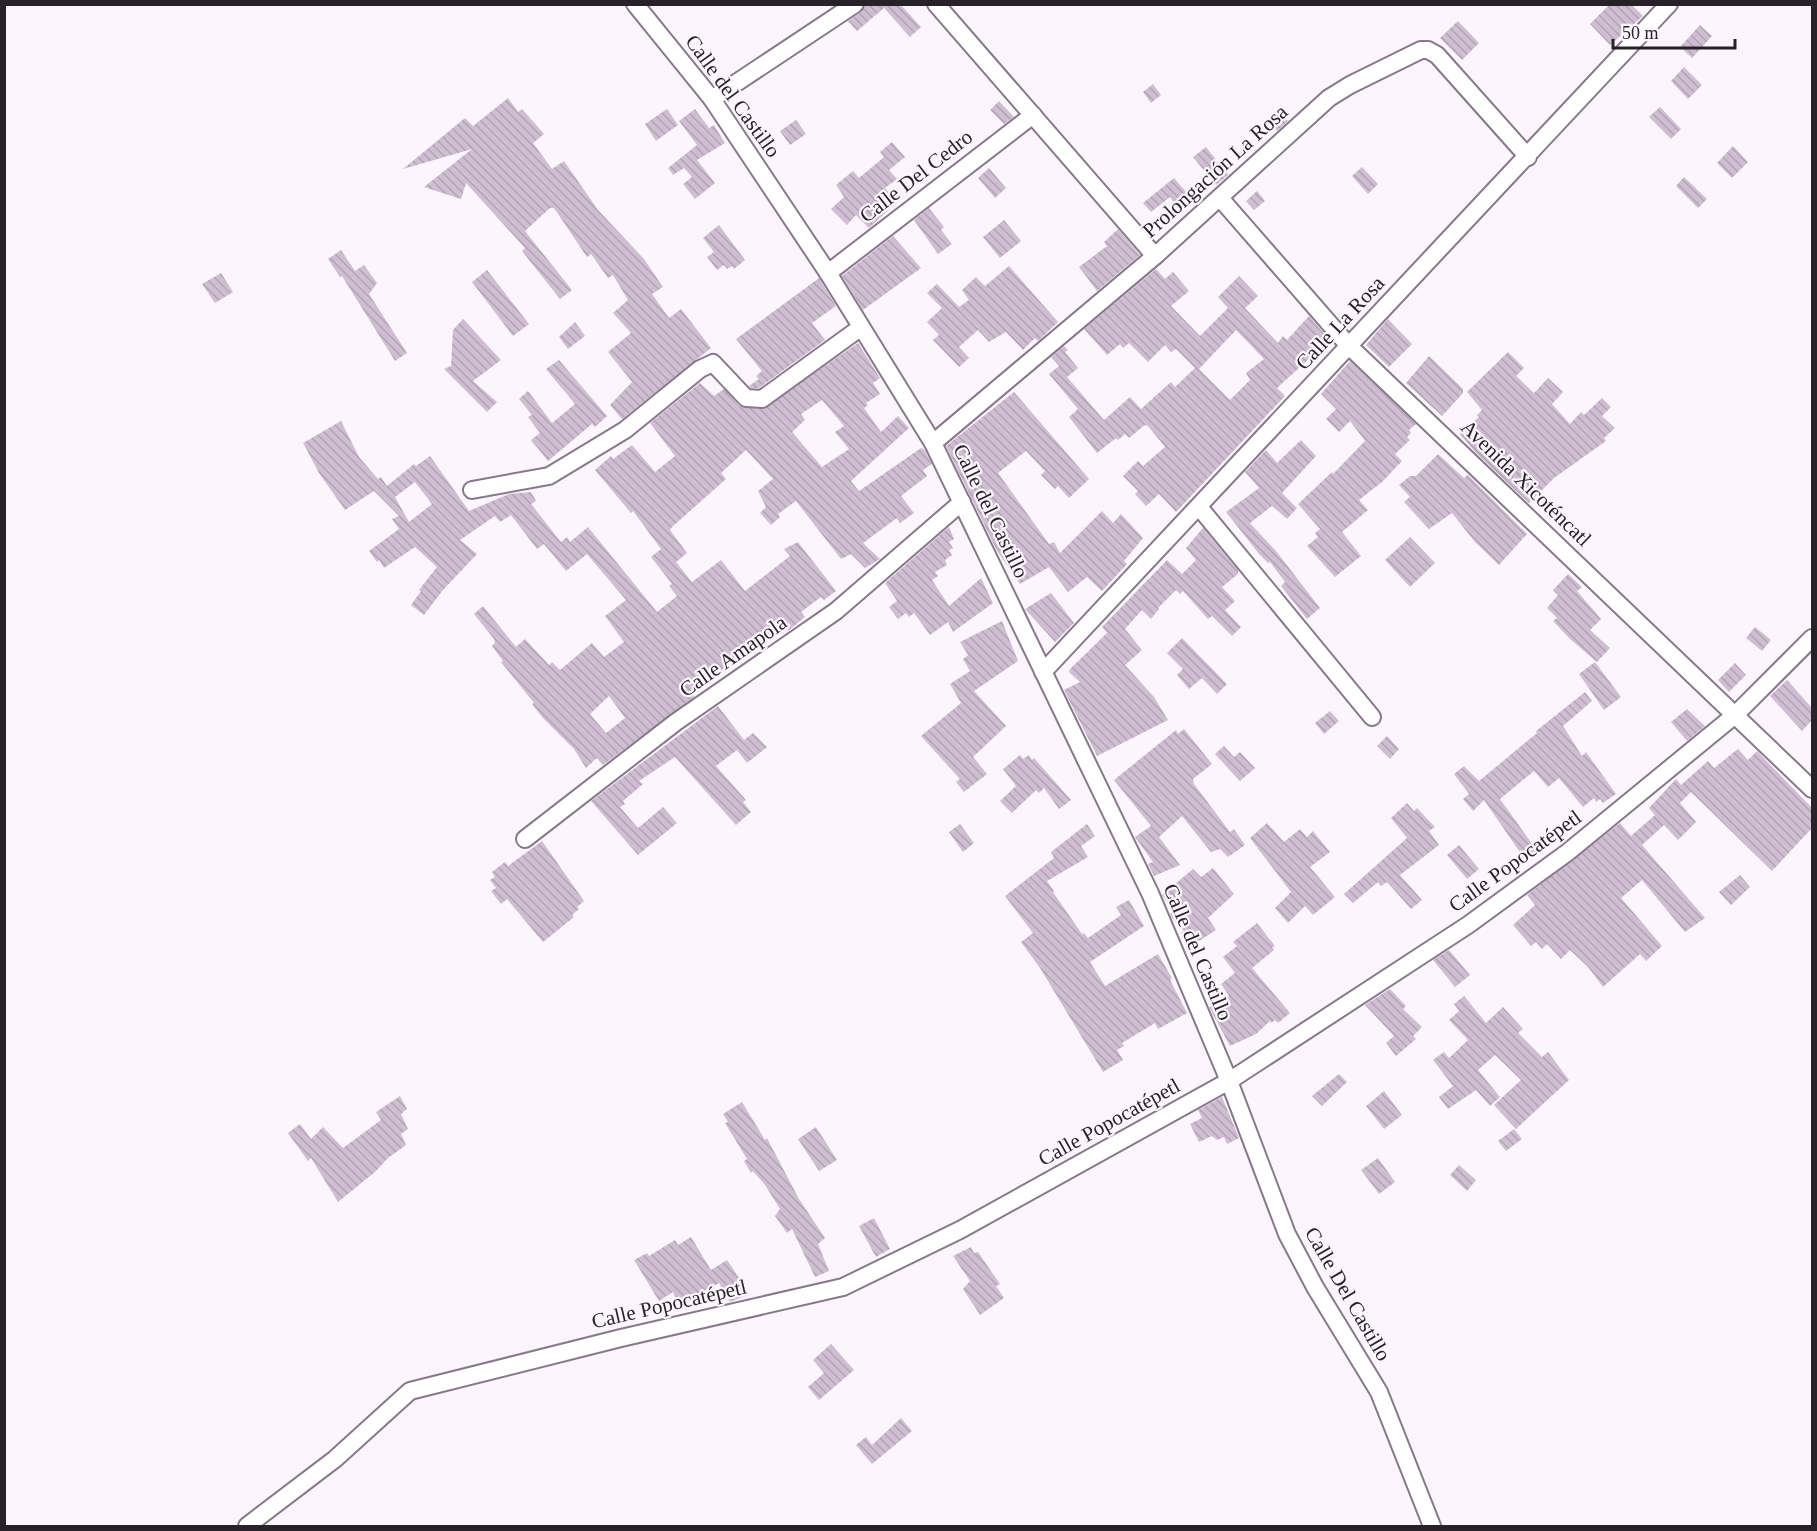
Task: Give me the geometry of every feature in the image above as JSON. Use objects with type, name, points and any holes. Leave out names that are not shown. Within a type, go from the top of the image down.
[{"type":"street","name":"Calle del Castillo","points":[[635,4],[712,99],[828,273],[933,443],[1150,893],[1229,1082]]},
{"type":"street","points":[[712,99],[855,4]]},
{"type":"street","points":[[936,4],[1155,256]]},
{"type":"street","name":"Calle La Rosa","points":[[1043,672],[1670,4]]},
{"type":"street","name":"Prolongación La Rosa","points":[[933,443],[1155,256],[1329,98],[1350,85],[1421,50],[1428,50],[1437,55],[1528,157]]},
{"type":"street","name":"Calle Del Cedro","points":[[828,273],[1033,115]]},
{"type":"street","name":"Avenida Xicoténcatl","points":[[1220,198],[1349,346],[1812,789]]},
{"type":"street","points":[[472,490],[549,476],[625,430],[700,369],[713,363],[726,374],[746,398],[762,399],[860,328]]},
{"type":"street","name":"Calle Amapola","points":[[525,839],[676,722],[836,611],[962,502]]},
{"type":"street","points":[[1200,507],[1372,717]]},
{"type":"street","name":"Calle Popocatépetl","points":[[247,1527],[335,1459],[410,1391],[621,1338],[843,1287],[960,1230],[1229,1082],[1468,925],[1541,872],[1735,715],[1812,638]]},
{"type":"street","name":"Calle Del Castillo","points":[[1229,1082],[1287,1234],[1315,1287],[1379,1392],[1432,1527]]},
{"type":"building","points":[[865,4],[900,4],[921,27],[910,37],[884,8],[857,31],[848,21],[861,12]]},
{"type":"building","points":[[1610,4],[1631,4],[1643,16],[1610,45],[1590,24]]},
{"type":"building","points":[[1458,21],[1479,43],[1462,60],[1440,38]]},
{"type":"building","points":[[1700,25],[1712,36],[1692,58],[1680,47]]},
{"type":"building","points":[[1684,67],[1702,85],[1688,99],[1671,81]]},
{"type":"building","points":[[1153,84],[1161,95],[1151,103],[1143,92]]},
{"type":"building","points":[[508,98],[518,112],[522,109],[544,134],[533,143],[552,169],[564,161],[598,210],[644,259],[663,287],[652,294],[669,318],[681,309],[711,348],[622,419],[610,405],[632,382],[608,352],[631,333],[613,313],[628,300],[613,275],[608,278],[591,254],[587,257],[554,208],[550,208],[525,231],[572,290],[560,299],[522,251],[525,248],[466,183],[461,199],[424,187],[472,149],[403,169],[465,118],[473,126]]},
{"type":"building","points":[[999,101],[1014,117],[1004,124],[990,110]]},
{"type":"building","points":[[1660,107],[1681,129],[1671,139],[1649,117]]},
{"type":"building","points":[[667,109],[678,125],[656,141],[645,124]]},
{"type":"building","points":[[695,109],[709,128],[714,125],[725,143],[697,160],[715,183],[695,199],[683,184],[692,177],[684,168],[673,175],[668,168],[697,145],[679,121]]},
{"type":"building","points":[[1283,115],[1288,121],[1277,131],[1272,124]]},
{"type":"building","points":[[796,120],[806,134],[790,145],[780,131]]},
{"type":"building","points":[[892,142],[905,157],[889,170],[897,179],[885,188],[897,202],[869,228],[856,215],[847,225],[831,209],[844,197],[836,185],[853,171],[859,178],[884,157],[880,152]]},
{"type":"building","points":[[1733,146],[1748,162],[1732,178],[1717,163]]},
{"type":"building","points":[[1206,147],[1228,175],[1216,185],[1193,157]]},
{"type":"building","points":[[1362,167],[1378,184],[1368,194],[1352,176]]},
{"type":"building","points":[[989,168],[1006,188],[995,198],[978,178]]},
{"type":"building","points":[[1684,177],[1707,199],[1698,208],[1676,186]]},
{"type":"building","points":[[1174,178],[1192,199],[1180,209],[1170,197],[1151,212],[1143,203]]},
{"type":"building","points":[[1257,191],[1265,201],[1254,210],[1246,201]]},
{"type":"building","points":[[929,208],[944,227],[941,230],[952,244],[938,254],[914,220]]},
{"type":"building","points":[[1004,220],[1021,241],[1000,258],[983,237]]},
{"type":"building","points":[[719,225],[745,260],[734,269],[732,266],[727,269],[724,265],[717,270],[707,257],[714,252],[703,238]]},
{"type":"building","points":[[1118,229],[1140,255],[1097,291],[1079,267],[1107,246],[1104,242]]},
{"type":"building","points":[[893,236],[921,268],[863,310],[842,276]]},
{"type":"building","points":[[341,250],[355,271],[364,265],[377,283],[369,294],[407,353],[395,361],[342,276],[340,277],[328,259]]},
{"type":"building","points":[[1009,266],[1058,322],[1038,341],[1035,338],[1023,350],[1006,332],[989,342],[978,330],[959,347],[969,358],[959,367],[933,340],[939,335],[927,322],[942,308],[927,293],[937,284],[959,307],[969,300],[962,290],[976,277],[985,286]]},
{"type":"building","points":[[1156,269],[1165,279],[1173,272],[1189,291],[1171,306],[1200,336],[1228,308],[1218,297],[1239,276],[1258,296],[1245,308],[1278,343],[1283,336],[1287,340],[1309,316],[1332,343],[1316,361],[1311,357],[1277,388],[1285,396],[1176,512],[1159,494],[1146,506],[1135,494],[1138,491],[1123,476],[1138,461],[1143,466],[1165,447],[1145,425],[1129,438],[1125,434],[1118,440],[1116,438],[1097,453],[1069,417],[1078,409],[1049,374],[1059,366],[1051,357],[1064,346],[1068,350],[1065,352],[1078,368],[1067,377],[1104,420],[1130,397],[1141,409],[1171,382],[1175,387],[1195,368],[1176,349],[1171,352],[1165,345],[1148,362],[1129,343],[1123,348],[1120,344],[1107,355],[1084,329]],"holes":[[[1236,330],[1264,359],[1246,373],[1250,380],[1230,400],[1199,369]]]},
{"type":"building","points":[[487,270],[529,324],[513,336],[472,282]]},
{"type":"building","points":[[221,273],[233,292],[215,303],[202,284]]},
{"type":"building","points":[[819,278],[836,306],[812,323],[825,340],[759,388],[751,388],[749,386],[759,379],[756,376],[762,371],[736,339]]},
{"type":"building","points":[[463,319],[501,360],[473,381],[497,402],[487,412],[444,369],[451,366],[453,330]]},
{"type":"building","points":[[1388,319],[1412,344],[1389,367],[1366,345]]},
{"type":"building","points":[[575,322],[585,336],[568,349],[559,337]]},
{"type":"building","points":[[858,343],[880,378],[873,383],[880,394],[866,403],[868,405],[864,408],[881,432],[898,416],[909,428],[851,481],[859,491],[921,448],[925,450],[932,464],[923,470],[927,476],[901,496],[914,513],[900,523],[897,518],[863,543],[880,559],[865,568],[851,554],[841,559],[796,501],[778,514],[780,517],[771,525],[760,513],[766,507],[758,491],[773,479],[746,450],[721,473],[726,479],[670,530],[687,553],[676,562],[692,582],[721,560],[745,591],[790,556],[784,549],[798,542],[836,591],[824,600],[821,597],[801,612],[805,617],[788,631],[787,629],[782,633],[778,627],[714,676],[712,673],[692,690],[694,697],[603,765],[597,758],[586,768],[574,749],[542,717],[532,704],[534,703],[501,662],[503,661],[492,646],[495,643],[494,639],[474,614],[483,606],[516,647],[525,639],[549,665],[552,662],[560,670],[592,643],[604,657],[624,642],[605,616],[626,600],[587,554],[566,571],[544,544],[537,549],[511,515],[500,522],[495,516],[460,540],[477,554],[443,590],[424,615],[411,605],[421,591],[419,590],[437,567],[415,547],[384,568],[379,560],[377,562],[369,551],[399,529],[392,519],[399,516],[374,491],[345,510],[319,473],[303,443],[341,421],[359,457],[378,479],[381,477],[387,486],[414,464],[416,466],[430,456],[469,511],[509,494],[531,492],[536,501],[531,504],[561,542],[567,537],[570,542],[588,527],[657,612],[677,596],[669,586],[672,584],[651,557],[661,549],[633,511],[631,513],[595,470],[611,456],[613,459],[632,445],[655,472],[675,456],[650,423],[700,383],[714,396],[724,389],[739,406],[762,409]],"holes":[[[822,400],[844,426],[835,432],[849,449],[822,467],[792,432],[805,420],[801,414]],[[415,482],[432,504],[409,522],[395,497]],[[609,696],[625,718],[606,733],[590,714]]]},
{"type":"building","points":[[1508,352],[1524,368],[1516,376],[1534,393],[1548,378],[1563,392],[1552,404],[1570,424],[1581,412],[1584,415],[1602,398],[1611,407],[1602,416],[1615,428],[1604,438],[1606,441],[1554,478],[1529,503],[1476,453],[1460,434],[1479,417],[1477,415],[1482,410],[1467,392]]},
{"type":"building","points":[[1429,356],[1463,389],[1463,393],[1442,416],[1406,383]]},
{"type":"building","points":[[559,360],[607,416],[595,427],[592,424],[548,461],[531,440],[540,433],[528,417],[532,415],[519,399],[528,391],[552,423],[575,404],[546,369]]},
{"type":"building","points":[[1350,361],[1416,424],[1409,430],[1411,433],[1407,437],[1410,440],[1395,454],[1402,461],[1382,482],[1359,500],[1368,510],[1342,532],[1361,556],[1335,577],[1307,546],[1318,537],[1315,533],[1320,529],[1298,504],[1332,472],[1333,474],[1365,441],[1350,421],[1339,432],[1326,419],[1336,409],[1321,394]]},
{"type":"building","points":[[1014,392],[1089,479],[1069,498],[1058,486],[1055,489],[1041,475],[1045,471],[1026,451],[998,473],[1049,544],[1054,542],[1060,553],[1102,511],[1113,523],[1121,514],[1143,538],[1124,561],[1127,564],[1102,591],[1087,577],[1068,592],[1049,567],[1020,584],[997,551],[946,446]]},
{"type":"building","points":[[1301,440],[1316,456],[1282,493],[1297,508],[1287,519],[1272,506],[1250,523],[1276,551],[1320,608],[1307,619],[1281,586],[1285,582],[1270,562],[1268,563],[1260,555],[1226,512],[1259,488],[1245,472],[1266,450],[1277,463]]},
{"type":"building","points":[[1438,454],[1464,478],[1468,475],[1527,534],[1499,565],[1475,542],[1452,513],[1429,529],[1404,502],[1410,497],[1399,485],[1410,476],[1416,476]]},
{"type":"building","points":[[949,527],[954,539],[949,542],[953,548],[949,550],[952,555],[945,560],[947,565],[935,572],[938,576],[932,580],[949,606],[981,578],[993,603],[953,632],[948,622],[930,635],[914,613],[909,617],[906,613],[898,619],[889,607],[897,601],[885,583]]},
{"type":"building","points":[[1203,528],[1238,570],[1238,574],[1222,587],[1235,601],[1225,610],[1241,627],[1232,636],[1212,616],[1208,619],[1183,591],[1180,594],[1176,590],[1158,608],[1151,619],[1142,610],[1125,629],[1142,650],[1125,665],[1154,697],[1168,720],[1097,756],[1064,690],[1080,682],[1069,672],[1070,669],[1107,633],[1102,627],[1167,560],[1182,574],[1196,560],[1186,548]]},
{"type":"building","points":[[1410,537],[1435,563],[1410,587],[1385,560]]},
{"type":"building","points":[[1568,574],[1582,587],[1577,591],[1601,619],[1590,630],[1610,648],[1597,662],[1553,621],[1557,618],[1547,608],[1558,595],[1553,590]]},
{"type":"building","points":[[1051,593],[1074,623],[1055,642],[1025,609]]},
{"type":"building","points":[[1002,621],[1018,661],[974,691],[1006,726],[973,757],[987,774],[964,792],[956,782],[960,779],[921,736],[961,703],[950,684],[970,671],[963,659],[968,655],[960,642]]},
{"type":"building","points":[[1755,627],[1771,640],[1762,651],[1746,638]]},
{"type":"building","points":[[1182,638],[1227,684],[1217,694],[1202,678],[1189,689],[1177,675],[1183,669],[1167,653]]},
{"type":"building","points":[[1595,662],[1621,697],[1604,710],[1579,674]]},
{"type":"building","points":[[1735,663],[1746,675],[1729,692],[1718,680]]},
{"type":"building","points":[[1787,680],[1812,708],[1812,720],[1802,731],[1770,696]]},
{"type":"building","points":[[1585,692],[1592,701],[1563,726],[1582,756],[1586,752],[1616,794],[1603,803],[1600,799],[1596,802],[1594,798],[1583,807],[1559,778],[1548,787],[1534,771],[1500,799],[1538,852],[1526,861],[1484,800],[1473,811],[1463,799],[1469,794],[1454,774],[1464,766],[1479,781]]},
{"type":"building","points":[[718,706],[744,740],[753,733],[767,747],[747,763],[737,750],[716,766],[746,800],[743,802],[751,812],[736,825],[675,757],[639,781],[643,784],[623,801],[625,804],[620,807],[638,828],[663,807],[677,823],[638,855],[591,801]]},
{"type":"building","points":[[1687,709],[1705,726],[1687,741],[1671,722]]},
{"type":"building","points":[[1330,711],[1339,721],[1324,734],[1315,723]]},
{"type":"building","points":[[1184,729],[1212,764],[1193,779],[1194,784],[1230,832],[1234,829],[1245,845],[1228,857],[1220,849],[1211,852],[1182,816],[1159,837],[1180,865],[1154,876],[1148,864],[1153,862],[1135,837],[1151,826],[1114,780],[1176,730],[1178,734]]},
{"type":"building","points":[[1387,736],[1399,749],[1390,759],[1377,746]]},
{"type":"building","points":[[1224,746],[1234,757],[1240,752],[1255,768],[1240,781],[1215,754]]},
{"type":"building","points":[[1738,749],[1748,760],[1757,751],[1812,808],[1812,828],[1772,871],[1691,792],[1680,803],[1696,822],[1678,840],[1664,825],[1642,845],[1705,918],[1685,932],[1642,880],[1621,898],[1662,946],[1646,961],[1640,954],[1603,987],[1588,967],[1570,950],[1561,959],[1547,944],[1542,949],[1536,942],[1531,946],[1513,925],[1535,905],[1527,895],[1620,823],[1631,836],[1655,815],[1649,808],[1676,779],[1681,785],[1708,761],[1714,768]]},
{"type":"building","points":[[1020,755],[1023,759],[1029,755],[1032,760],[1034,758],[1071,800],[1059,809],[1044,788],[1039,793],[1036,790],[1012,813],[1000,801],[1016,786],[1003,769]]},
{"type":"building","points":[[1407,803],[1414,811],[1417,808],[1435,827],[1429,831],[1439,845],[1400,875],[1422,900],[1411,909],[1387,882],[1381,886],[1378,882],[1353,903],[1344,894],[1407,838],[1391,818]]},
{"type":"building","points":[[1267,823],[1284,842],[1300,829],[1307,837],[1313,831],[1330,852],[1310,867],[1335,897],[1313,915],[1305,906],[1288,923],[1275,908],[1291,892],[1250,838]]},
{"type":"building","points":[[960,824],[974,843],[963,852],[949,832]]},
{"type":"building","points":[[1087,824],[1095,836],[1081,846],[1088,857],[1047,881],[1082,934],[1084,933],[1088,938],[1121,915],[1116,907],[1129,900],[1144,926],[1090,962],[1105,986],[1158,954],[1172,978],[1170,980],[1187,1013],[1158,1029],[1155,1023],[1122,1043],[1124,1046],[1117,1050],[1123,1060],[1103,1072],[1040,968],[1021,942],[1033,933],[1005,896],[1054,858],[1051,852]]},
{"type":"building","points":[[542,841],[584,901],[572,915],[574,917],[543,942],[507,899],[501,904],[491,891],[496,888],[490,880],[495,877],[492,872],[505,862],[508,866]]},
{"type":"building","points":[[1459,845],[1479,869],[1467,879],[1447,855]]},
{"type":"building","points":[[1213,868],[1234,894],[1208,918],[1216,930],[1190,947],[1181,933],[1184,931],[1172,918],[1170,914],[1173,911],[1162,895],[1193,869],[1201,877]]},
{"type":"building","points":[[1740,875],[1750,887],[1731,905],[1719,892]]},
{"type":"building","points":[[1257,923],[1275,946],[1272,948],[1274,950],[1252,968],[1290,1013],[1278,1023],[1275,1020],[1271,1023],[1270,1021],[1256,1034],[1230,1046],[1209,1007],[1229,996],[1221,984],[1235,973],[1223,957],[1237,946],[1233,942]]},
{"type":"building","points":[[1449,950],[1470,975],[1455,987],[1433,960]]},
{"type":"building","points":[[1390,989],[1406,1006],[1403,1009],[1422,1027],[1413,1036],[1416,1039],[1396,1056],[1386,1043],[1394,1036],[1365,1005]]},
{"type":"building","points":[[1464,996],[1486,1023],[1503,1007],[1523,1029],[1518,1033],[1542,1057],[1548,1052],[1569,1080],[1516,1129],[1494,1105],[1521,1080],[1495,1055],[1478,1070],[1500,1097],[1490,1106],[1476,1090],[1448,1109],[1439,1097],[1453,1086],[1433,1060],[1444,1052],[1449,1058],[1468,1040],[1449,1020],[1459,1011],[1454,1004]]},
{"type":"building","points":[[1339,1074],[1347,1082],[1322,1106],[1312,1096]]},
{"type":"building","points":[[1384,1091],[1402,1115],[1384,1129],[1366,1106]]},
{"type":"building","points":[[400,1096],[407,1109],[401,1114],[408,1129],[401,1134],[406,1145],[338,1202],[311,1158],[308,1161],[288,1133],[300,1124],[311,1139],[323,1127],[343,1148],[381,1120],[376,1112]]},
{"type":"building","points":[[1222,1097],[1239,1138],[1227,1144],[1224,1137],[1217,1140],[1212,1136],[1199,1142],[1190,1124],[1202,1118],[1198,1110]]},
{"type":"building","points":[[742,1102],[765,1140],[767,1138],[799,1199],[825,1238],[818,1244],[829,1271],[815,1277],[792,1229],[787,1233],[775,1216],[780,1209],[765,1185],[753,1171],[751,1173],[744,1161],[747,1159],[725,1123],[728,1122],[723,1114]]},
{"type":"building","points":[[816,1127],[837,1160],[819,1171],[798,1139]]},
{"type":"building","points":[[1514,1129],[1522,1139],[1506,1151],[1498,1141]]},
{"type":"building","points":[[1378,1158],[1395,1182],[1379,1194],[1361,1170]]},
{"type":"building","points":[[1459,1165],[1476,1180],[1467,1191],[1450,1175]]},
{"type":"building","points":[[874,1218],[890,1249],[876,1257],[859,1226]]},
{"type":"building","points":[[691,1237],[711,1270],[727,1260],[750,1294],[730,1302],[719,1283],[679,1305],[673,1292],[659,1301],[634,1260],[647,1253],[649,1256],[675,1240],[678,1245]]},
{"type":"building","points":[[971,1247],[974,1253],[978,1252],[1000,1284],[996,1286],[1004,1298],[980,1315],[963,1289],[970,1281],[953,1256]]},
{"type":"building","points":[[831,1344],[854,1370],[819,1400],[808,1387],[824,1373],[813,1360]]},
{"type":"building","points":[[901,1418],[912,1431],[872,1464],[856,1445],[866,1437],[872,1445]]}]
